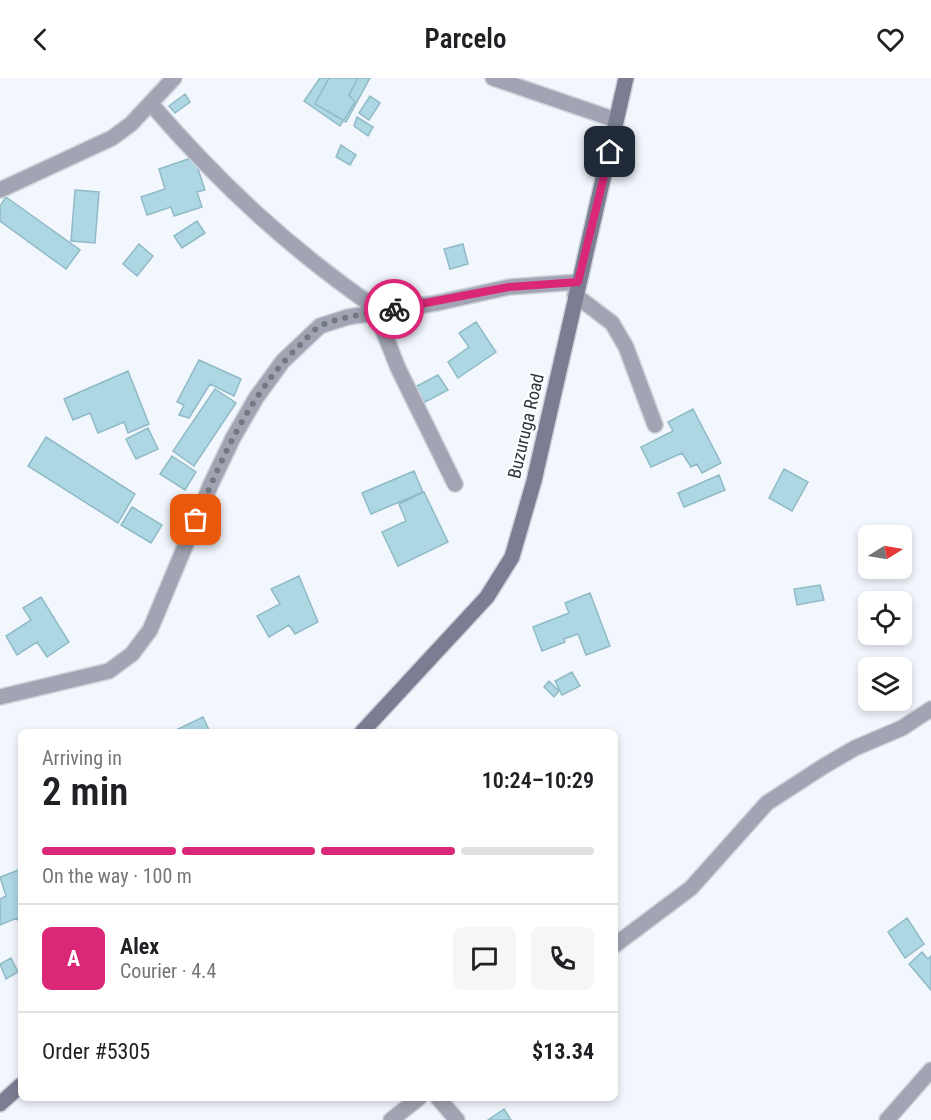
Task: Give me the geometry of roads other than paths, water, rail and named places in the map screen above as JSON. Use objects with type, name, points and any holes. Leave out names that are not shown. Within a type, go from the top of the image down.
[{"type":"main road","name":"Buzuruga Road","points":[[365,729],[487,597],[512,557],[534,481],[626,78]]},
{"type":"main road","points":[[0,1104],[18,1088]]},
{"type":"street","points":[[0,190],[112,138],[131,124],[174,78]]},
{"type":"street","points":[[493,78],[616,120]]},
{"type":"street","points":[[151,104],[189,148],[253,213],[297,251],[378,312],[398,368],[455,484]]},
{"type":"street","points":[[0,697],[110,671],[132,654],[150,630],[211,484],[256,398],[283,361],[320,326],[378,312],[437,303],[509,287],[576,289],[612,323],[627,347],[655,425]]},
{"type":"street","points":[[618,943],[691,888],[767,803],[855,748],[902,728],[931,709]]},
{"type":"street","points":[[887,1120],[931,1070]]},
{"type":"street","points":[[391,1120],[415,1101]]},
{"type":"street","points":[[441,1101],[457,1120]]}]
